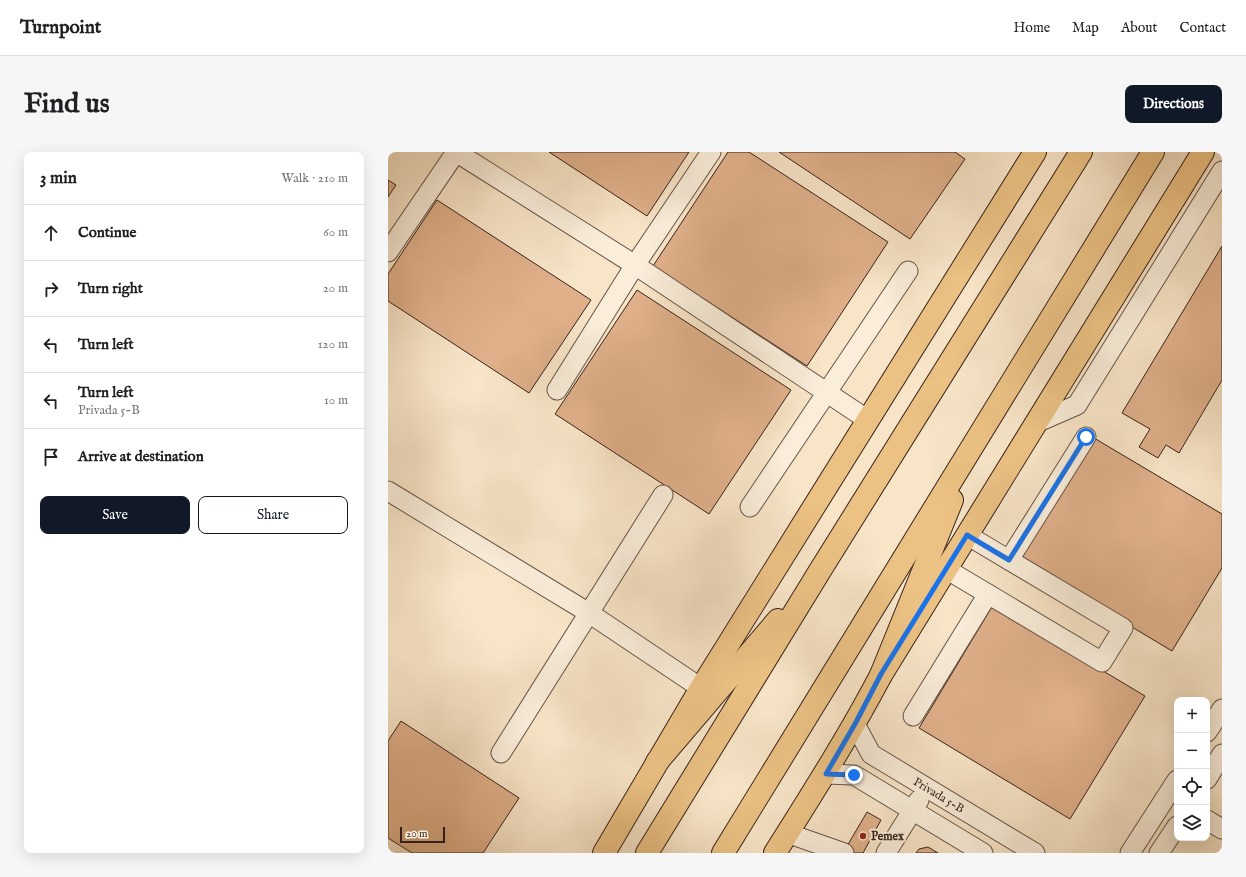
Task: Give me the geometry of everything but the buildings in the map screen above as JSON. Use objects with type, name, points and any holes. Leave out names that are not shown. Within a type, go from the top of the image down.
[{"type":"main road","points":[[604,853],[701,688],[1035,152]]},
{"type":"main road","points":[[1053,198],[1067,152]]},
{"type":"main road","points":[[647,853],[1081,152]]},
{"type":"main road","points":[[723,853],[1153,152]]},
{"type":"main road","points":[[775,853],[826,774],[855,724],[881,674],[1038,422],[1203,152]]},
{"type":"main road","points":[[881,674],[979,434]]},
{"type":"main road","points":[[657,762],[822,569]]},
{"type":"street","points":[[388,252],[456,152],[635,265],[868,420]]},
{"type":"street","points":[[557,390],[635,265],[711,152]]},
{"type":"street","points":[[1038,422],[1077,405],[1222,170]]},
{"type":"street","points":[[750,507],[908,271]]},
{"type":"street","points":[[1009,560],[1086,437]]},
{"type":"street","points":[[388,491],[589,613],[701,688]]},
{"type":"street","points":[[501,753],[663,495]]},
{"type":"street","points":[[946,569],[1102,662],[1123,628],[967,535]]},
{"type":"street","points":[[913,716],[988,594]]},
{"type":"street","points":[[1210,727],[1222,708]]},
{"type":"street","name":"Privada 5-B","points":[[855,724],[871,754],[1035,853]]},
{"type":"street","points":[[1210,774],[1222,754]]},
{"type":"street","points":[[826,774],[854,775],[983,853]]},
{"type":"street","points":[[1130,853],[1174,785]]},
{"type":"street","points":[[886,853],[927,788]]},
{"type":"street","points":[[1210,822],[1222,829]]},
{"type":"street","points":[[1159,853],[1174,830]]},
{"type":"street","points":[[787,833],[844,853]]},
{"type":"place","name":"Pemex","points":[[863,836]]},
{"type":"route","points":[[854,775],[826,774],[855,724],[881,674],[967,535],[1009,560],[1086,437]]}]
